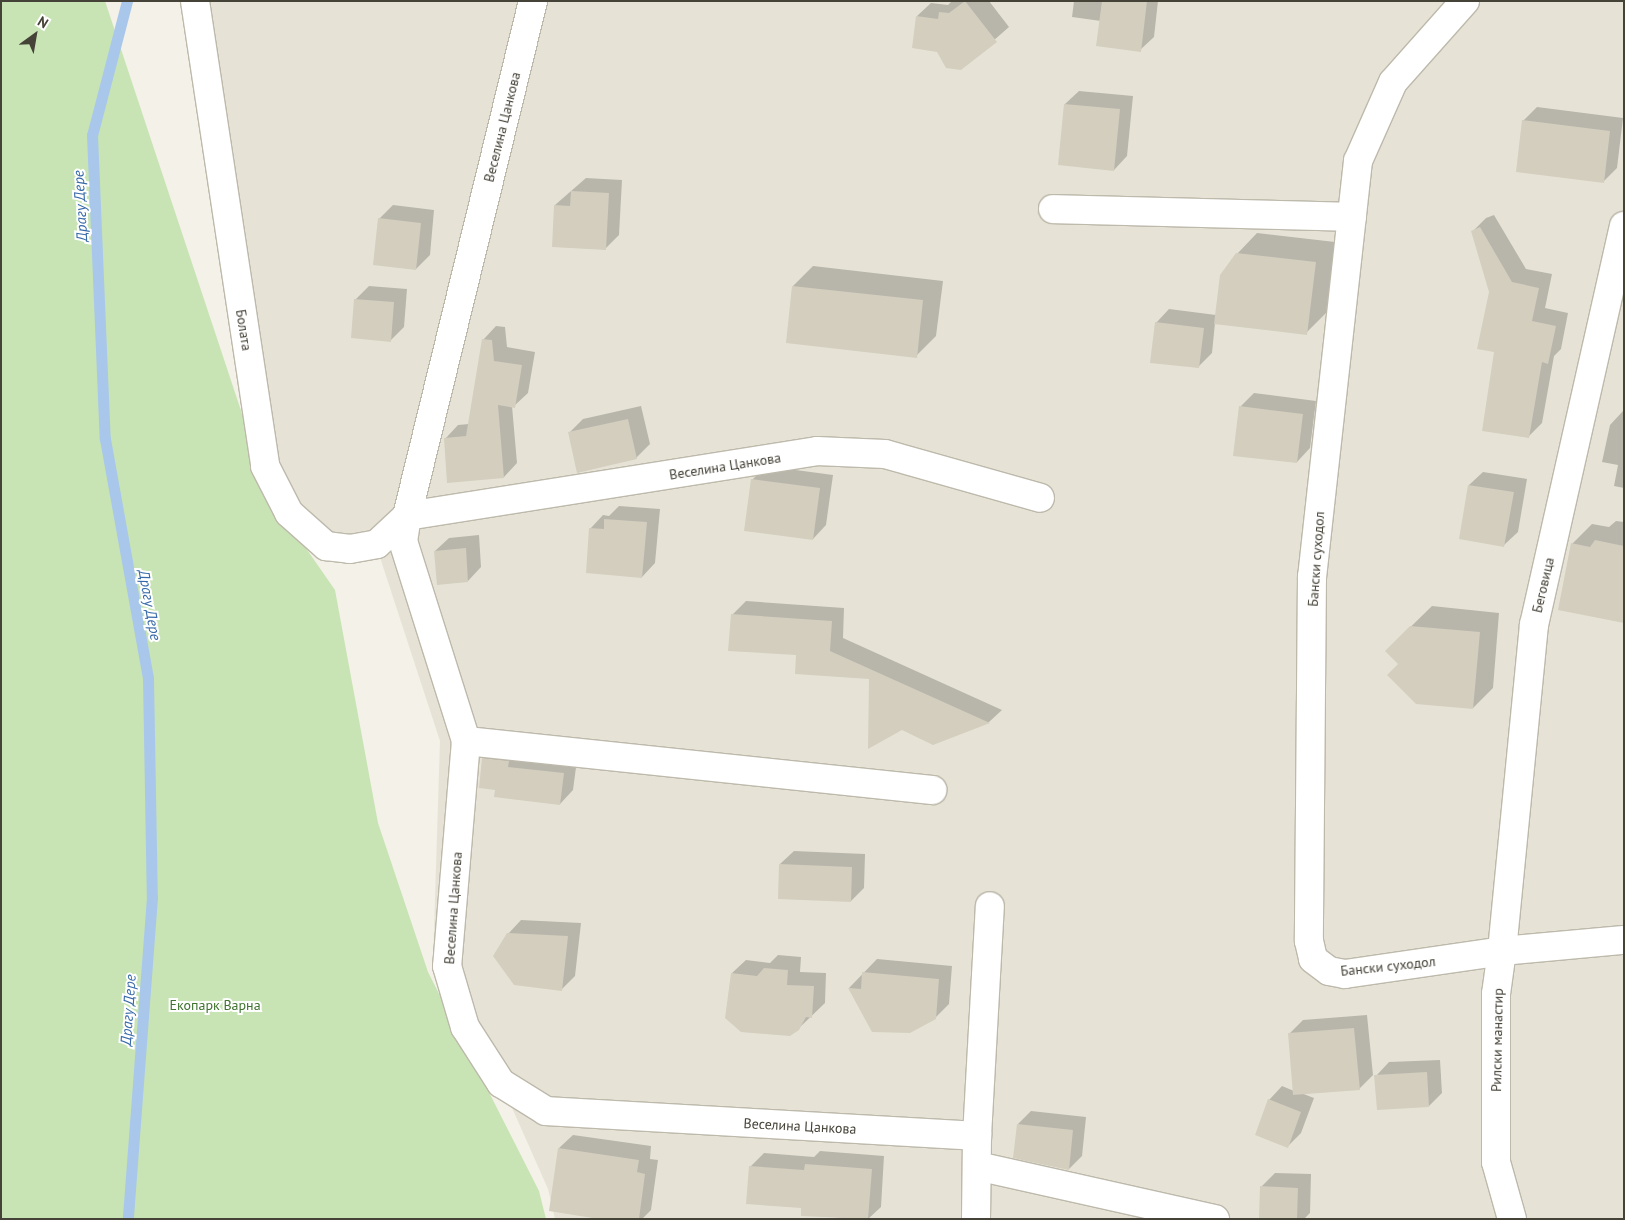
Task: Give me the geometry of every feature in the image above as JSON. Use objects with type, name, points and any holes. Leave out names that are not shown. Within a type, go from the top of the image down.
[{"type":"street","name":"Болата","points":[[195,1],[265,466],[289,513],[326,546],[350,549],[377,544],[407,516]]},
{"type":"street","name":"Веселина Цанкова","points":[[533,1],[407,516],[403,541],[466,741],[448,966],[465,1027],[501,1083],[546,1111],[978,1136]]},
{"type":"street","name":"Бански суходол","points":[[1465,1],[1393,82],[1358,161],[1312,576],[1309,941],[1313,958],[1329,971],[1345,974],[1502,951]]},
{"type":"street","points":[[1053,209],[1352,217]]},
{"type":"street","name":"Беговица","points":[[1502,951],[1534,625],[1624,226]]},
{"type":"street","name":"Веселина Цанкова","points":[[407,516],[817,451],[885,454],[1040,498]]},
{"type":"street","points":[[466,741],[932,790]]},
{"type":"street","points":[[976,1219],[978,1136],[990,906]]},
{"type":"street","points":[[1502,951],[1624,940]]},
{"type":"street","name":"Рилски манастир","points":[[1502,951],[1496,994],[1496,1162],[1512,1219]]},
{"type":"street","points":[[977,1166],[1215,1219]]},
{"type":"shaded area","points":[[197,1],[1624,1],[1624,1219],[555,1219],[548,1189],[501,1083],[465,1027],[433,961],[440,741],[373,536],[354,540],[324,533],[296,503],[278,462]]},
{"type":"green space","name":"Екопарк Варна","points":[[1,1],[105,1],[269,495],[335,590],[378,823],[428,972],[539,1191],[546,1219],[1,1219]]},
{"type":"building","points":[[965,1],[997,42],[961,70],[946,68],[937,52],[912,48],[916,16],[938,19],[939,12],[949,13]]},
{"type":"building","points":[[1102,1],[1147,1],[1141,52],[1096,46]]},
{"type":"building","points":[[1064,104],[1120,109],[1114,171],[1058,165]]},
{"type":"building","points":[[1522,120],[1610,131],[1604,183],[1516,172]]},
{"type":"building","points":[[571,191],[609,193],[606,250],[552,247],[554,205],[570,206]]},
{"type":"building","points":[[378,218],[421,223],[416,270],[373,265]]},
{"type":"building","points":[[1480,227],[1512,282],[1539,288],[1532,321],[1556,326],[1548,364],[1542,362],[1529,438],[1482,431],[1494,352],[1477,349],[1489,292],[1471,231]]},
{"type":"building","points":[[1236,253],[1316,262],[1307,335],[1214,324],[1220,275]]},
{"type":"building","points":[[792,286],[923,300],[917,358],[786,343]]},
{"type":"building","points":[[354,299],[394,302],[391,342],[351,338]]},
{"type":"building","points":[[1155,322],[1204,328],[1199,368],[1150,363]]},
{"type":"building","points":[[482,339],[492,340],[494,361],[522,365],[515,408],[498,405],[504,478],[447,483],[444,438],[466,436]]},
{"type":"building","points":[[1239,406],[1303,414],[1297,463],[1233,456]]},
{"type":"building","points":[[628,419],[637,459],[577,473],[568,432]]},
{"type":"building","points":[[751,479],[820,488],[813,540],[744,531]]},
{"type":"building","points":[[1468,485],[1514,492],[1504,547],[1459,539]]},
{"type":"building","points":[[604,519],[647,522],[642,578],[586,573],[589,528],[604,529]]},
{"type":"building","points":[[1595,540],[1624,546],[1624,623],[1558,610],[1571,543],[1590,547]]},
{"type":"building","points":[[466,548],[468,582],[437,585],[434,551]]},
{"type":"building","points":[[731,614],[832,621],[830,651],[990,723],[933,745],[902,730],[868,749],[869,679],[795,674],[796,655],[728,651]]},
{"type":"building","points":[[1410,626],[1480,632],[1473,709],[1416,704],[1387,675],[1398,664],[1385,651]]},
{"type":"building","points":[[482,758],[509,761],[508,767],[564,773],[560,805],[494,797],[495,790],[479,788]]},
{"type":"building","points":[[779,864],[852,867],[851,902],[778,899]]},
{"type":"building","points":[[507,933],[568,936],[562,991],[514,985],[493,956]]},
{"type":"building","points":[[764,968],[788,970],[787,985],[814,986],[812,1018],[806,1017],[799,1030],[790,1036],[741,1032],[725,1018],[731,973],[757,976]]},
{"type":"building","points":[[862,972],[939,979],[936,1019],[910,1033],[872,1032],[848,988],[861,989]]},
{"type":"building","points":[[1354,1028],[1360,1090],[1293,1095],[1288,1033]]},
{"type":"building","points":[[1427,1072],[1429,1107],[1377,1110],[1374,1075]]},
{"type":"building","points":[[1268,1099],[1301,1112],[1288,1148],[1255,1135]]},
{"type":"building","points":[[1017,1124],[1073,1130],[1069,1170],[1013,1158]]},
{"type":"building","points":[[558,1148],[639,1160],[637,1172],[645,1174],[639,1219],[599,1219],[549,1211]]},
{"type":"building","points":[[805,1164],[872,1169],[868,1219],[801,1216],[801,1208],[746,1204],[749,1166],[804,1170]]},
{"type":"building","points":[[1260,1186],[1298,1188],[1297,1219],[1259,1219]]},
{"type":"waterway","name":"Драгу Дере","points":[[127,1],[92,135],[105,439],[148,678],[152,897],[128,1219]]}]
